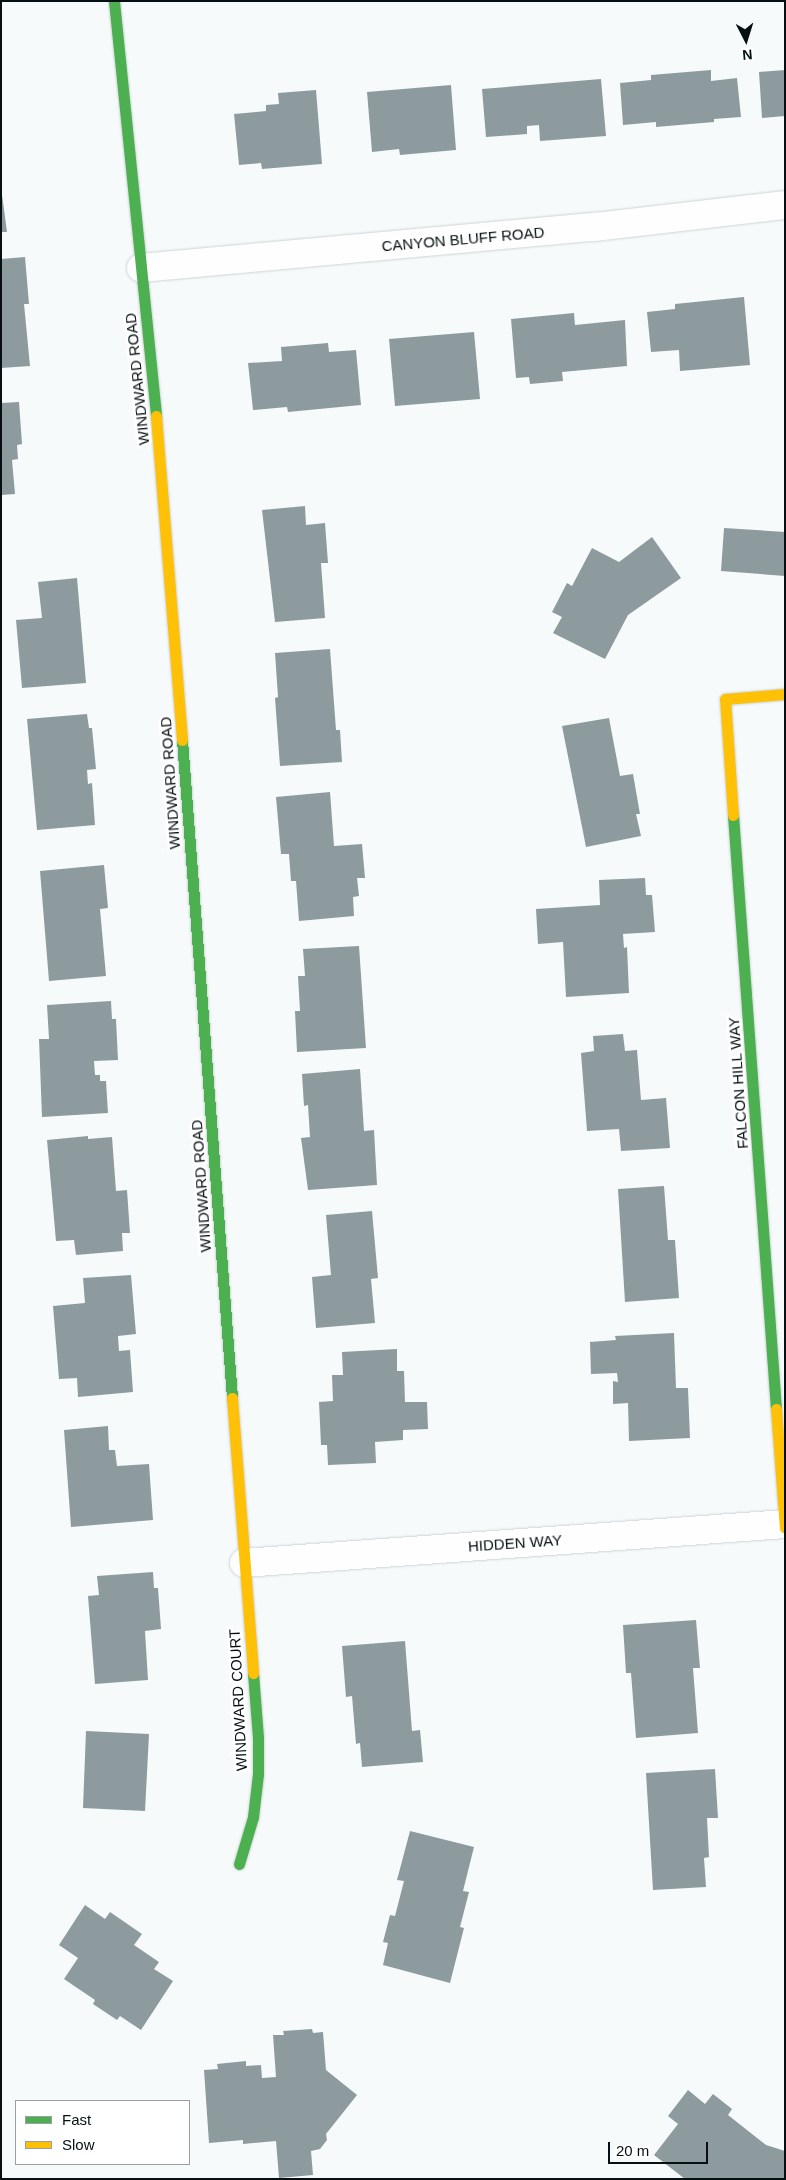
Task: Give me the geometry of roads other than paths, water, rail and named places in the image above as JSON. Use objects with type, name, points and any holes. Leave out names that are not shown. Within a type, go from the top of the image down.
[{"type":"street","name":"WINDWARD ROAD","points":[[114,1],[164,501],[244,1562]]},
{"type":"street","name":"CANYON BLUFF ROAD","points":[[141,268],[595,227],[785,206]]},
{"type":"street","name":"FALCON HILL WAY","points":[[785,694],[725,699],[785,1524]]},
{"type":"street","name":"HIDDEN WAY","points":[[244,1562],[785,1524]]},
{"type":"street","name":"WINDWARD COURT","points":[[238,1864],[253,1817],[258,1774],[258,1738],[244,1562]]}]
